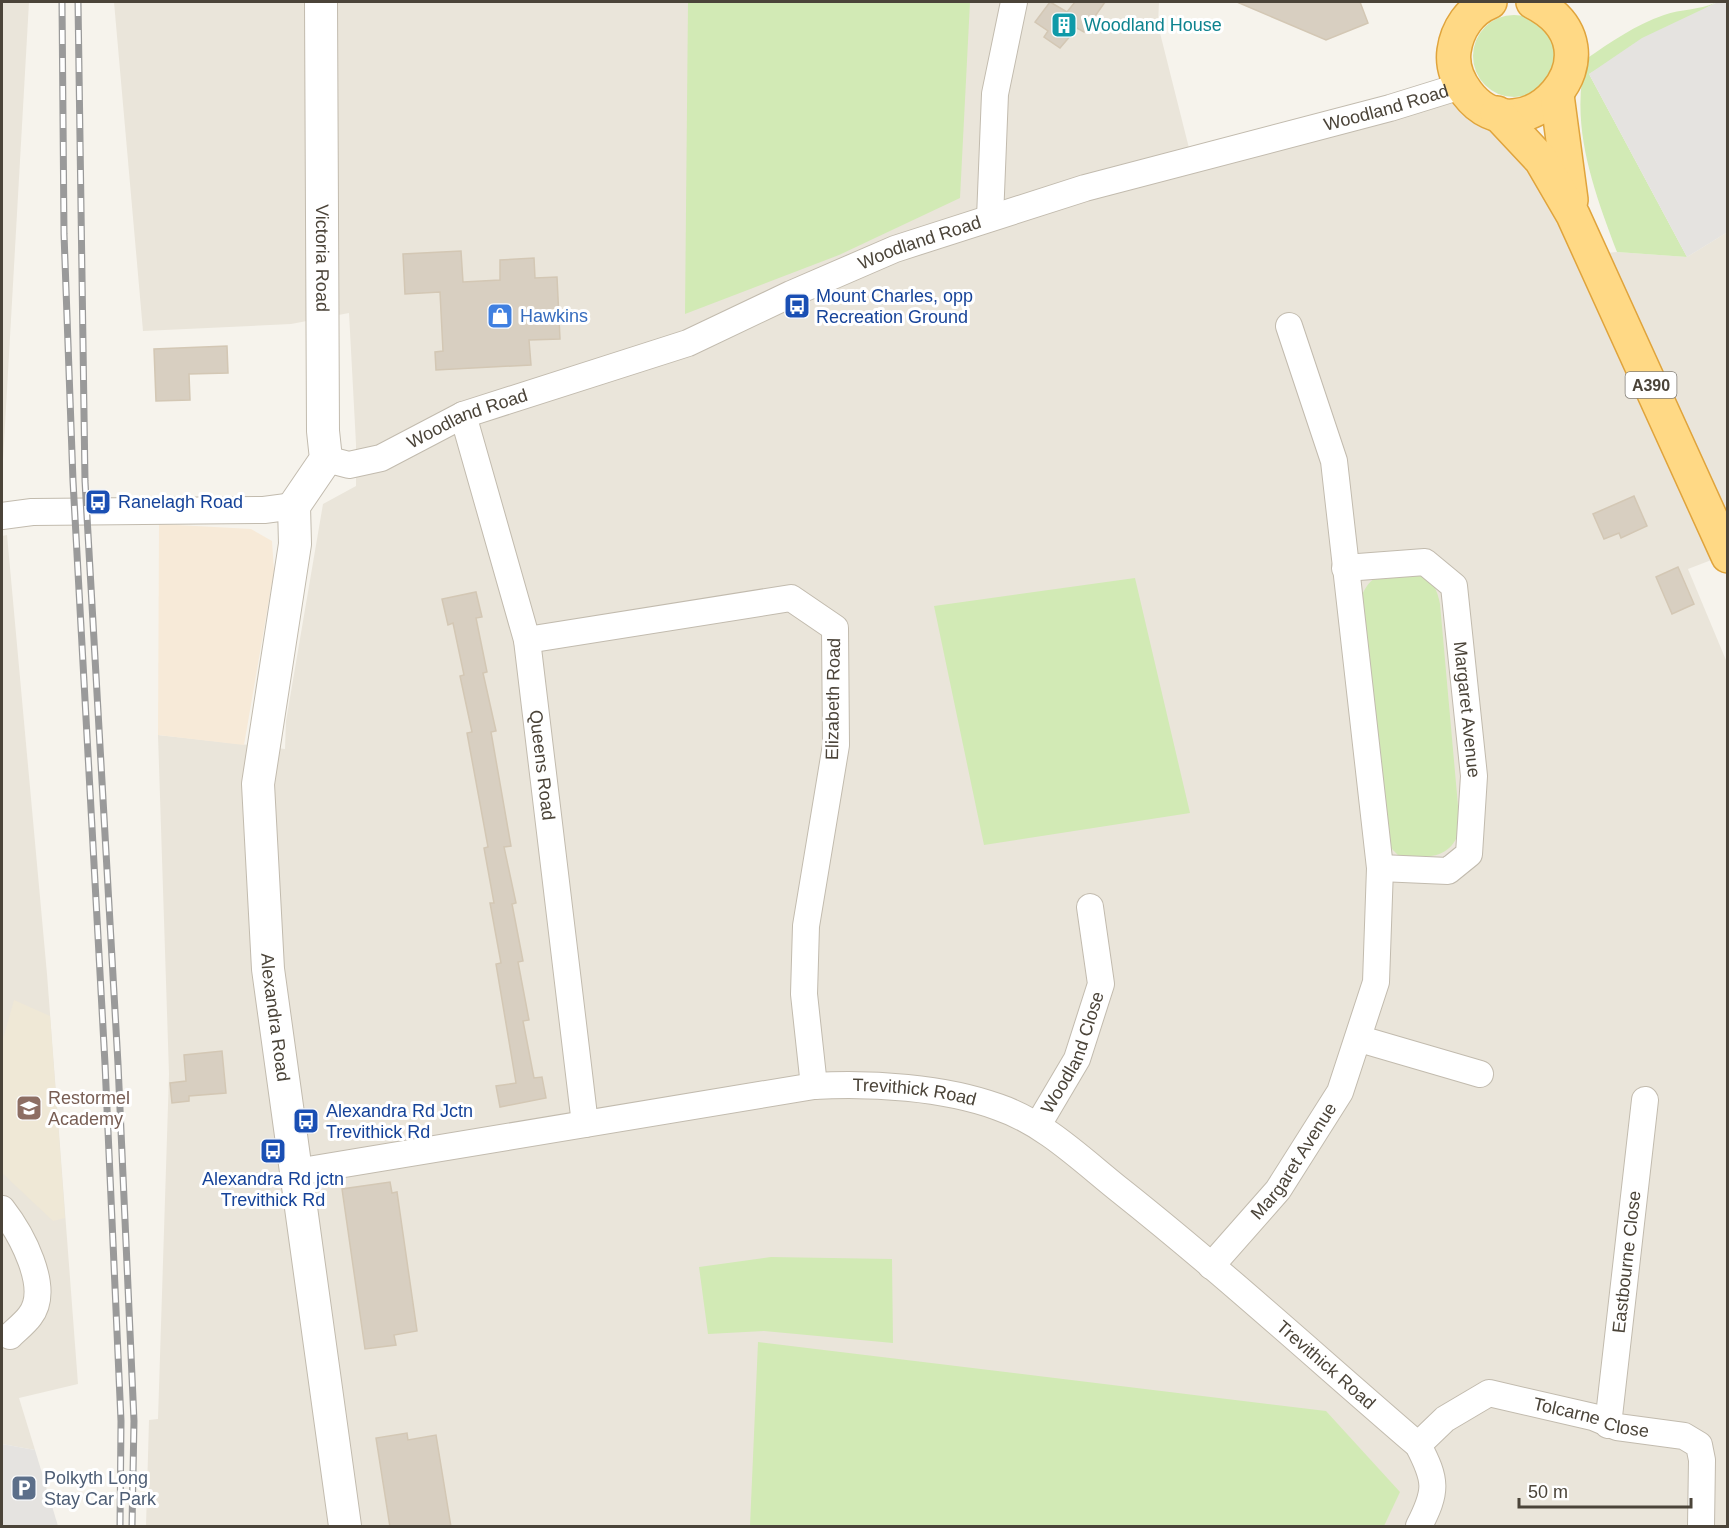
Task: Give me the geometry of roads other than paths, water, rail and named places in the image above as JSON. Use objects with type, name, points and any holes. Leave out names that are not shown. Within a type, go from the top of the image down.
[{"type":"highway","points":[[1461,86],[1453,55],[1459,14],[1468,17],[1490,2]]},
{"type":"highway","points":[[1497,113],[1518,115],[1537,110],[1557,95],[1568,76],[1571,56],[1568,37],[1562,24],[1548,9],[1533,2]]},
{"type":"highway","name":"A390","points":[[1461,86],[1479,105],[1497,113],[1541,160],[1573,215],[1728,556]]},
{"type":"highway","name":"A390","points":[[1557,95],[1573,215]]},
{"type":"street","name":"Victoria Road","points":[[321,2],[323,431],[326,459]]},
{"type":"street","points":[[990,219],[995,94],[1014,2]]},
{"type":"street","name":"Woodland Road","points":[[326,459],[349,465],[381,458],[463,415],[688,343],[857,264],[895,249],[1085,188],[1390,108],[1461,86]]},
{"type":"street","name":"Margaret Avenue","points":[[1211,1266],[1278,1190],[1340,1092],[1360,1039],[1376,982],[1380,868],[1334,461],[1288,326]]},
{"type":"street","name":"Queens Road","points":[[463,415],[527,640],[585,1124]]},
{"type":"street","points":[[2,516],[32,512],[264,510],[294,506],[326,459]]},
{"type":"street","name":"Alexandra Road","points":[[294,506],[296,544],[258,784],[268,969],[345,1527]]},
{"type":"street","name":"Margaret Avenue","points":[[1345,568],[1425,562],[1454,586],[1474,776],[1469,854],[1448,871],[1380,868]]},
{"type":"street","name":"Elizabeth Road","points":[[527,640],[791,598],[835,628],[836,745],[806,926],[804,994],[814,1086]]},
{"type":"street","name":"Woodland Close","points":[[1038,1125],[1077,1059],[1101,984],[1090,907]]},
{"type":"street","points":[[1360,1039],[1480,1074]]},
{"type":"street","name":"Trevithick Road","points":[[296,1172],[814,1086],[857,1084],[964,1097],[999,1107],[1038,1125],[1211,1266],[1418,1445]]},
{"type":"street","name":"Eastbourne Close","points":[[1608,1425],[1645,1100]]},
{"type":"street","points":[[2,1209],[29,1254],[39,1292],[32,1315],[10,1336]]},
{"type":"street","name":"Tolcarne Close","points":[[1418,1445],[1445,1419],[1489,1393],[1593,1417],[1608,1425],[1683,1436],[1699,1444],[1702,1460],[1701,1527]]},
{"type":"street","points":[[1418,1445],[1431,1470],[1432,1500],[1419,1527]]},
{"type":"railway","points":[[62,2],[64,234],[73,481],[105,1064],[121,1421],[120,1526]]},
{"type":"railway","points":[[78,2],[85,481],[118,1064],[134,1421],[132,1526]]},
{"type":"place","name":"Woodland House","points":[[1064,25]]},
{"type":"place","name":"Mount Charles, opp Recreation Ground","points":[[797,306]]},
{"type":"place","name":"Hawkins","points":[[500,316]]},
{"type":"place","name":"Ranelagh Road","points":[[98,502]]},
{"type":"place","name":"Restormel Academy","points":[[29,1108]]},
{"type":"place","name":"Alexandra Rd Jctn Trevithick Rd","points":[[306,1121]]},
{"type":"place","name":"Alexandra Rd jctn Trevithick Rd","points":[[273,1151]]},
{"type":"place","name":"Polkyth Long Stay Car Park","points":[[24,1488]]}]
